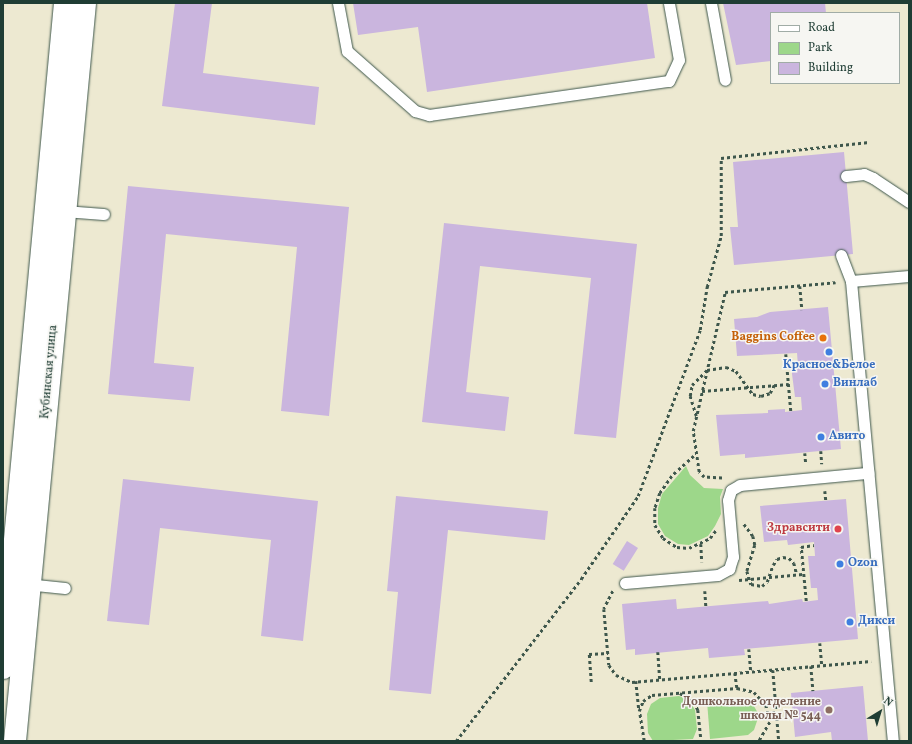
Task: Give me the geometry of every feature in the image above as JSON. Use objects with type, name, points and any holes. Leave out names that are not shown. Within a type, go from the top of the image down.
[{"type":"main road","name":"Кубинская улица","points":[[56,211],[66,3]]},
{"type":"main road","name":"Кубинская улица","points":[[3,668],[11,643],[21,583],[56,211],[85,3]]},
{"type":"main road","name":"Кубинская улица","points":[[11,643],[15,741]]},
{"type":"lane","points":[[338,3],[347,51],[415,111],[429,115],[669,81],[679,60],[669,3]]},
{"type":"lane","points":[[711,3],[725,80]]},
{"type":"lane","points":[[846,176],[864,174],[873,178],[909,202]]},
{"type":"lane","points":[[56,211],[104,214]]},
{"type":"lane","points":[[841,255],[851,281],[893,741]]},
{"type":"lane","points":[[851,281],[909,276]]},
{"type":"lane","points":[[626,583],[718,575],[729,569],[733,557],[729,512],[731,490],[740,485],[868,473]]},
{"type":"lane","points":[[21,583],[65,588]]},
{"type":"path","points":[[456,741],[581,579],[638,496],[700,330],[707,287],[721,236],[721,158],[869,142]]},
{"type":"path","points":[[749,484],[733,477],[704,477],[699,472],[695,456],[692,431],[725,292],[826,283]]},
{"type":"path","points":[[800,286],[802,310]]},
{"type":"path","points":[[786,354],[791,411]]},
{"type":"path","points":[[696,416],[690,396],[698,376],[706,370],[726,367],[743,378],[747,388],[753,394],[762,396],[770,393],[774,385]]},
{"type":"path","points":[[702,391],[788,384]]},
{"type":"path","points":[[695,456],[672,476],[660,493],[655,508],[656,525],[663,538],[677,547],[689,548],[701,544],[710,538],[729,512],[744,524],[753,536],[755,545],[747,571],[748,579],[751,584],[762,586],[769,577],[777,559],[783,557],[789,558],[794,563],[797,574]]},
{"type":"path","points":[[806,601],[801,547],[814,545]]},
{"type":"path","points":[[718,575],[730,580],[803,574]]},
{"type":"path","points":[[626,583],[611,593],[604,609],[609,665],[616,675],[636,682],[885,660]]},
{"type":"path","points":[[820,643],[822,665]]},
{"type":"path","points":[[749,649],[751,671]]},
{"type":"path","points":[[592,682],[589,654],[608,652]]},
{"type":"path","points":[[658,652],[660,680]]},
{"type":"path","points":[[811,666],[813,691]]},
{"type":"path","points":[[773,670],[779,741]]},
{"type":"path","points":[[735,673],[737,688]]},
{"type":"path","points":[[636,682],[642,740]]},
{"type":"path","points":[[639,711],[643,701],[652,695],[737,688],[757,695],[770,713],[766,731],[759,741]]},
{"type":"path","points":[[679,693],[694,702],[698,710],[701,741]]},
{"type":"path","points":[[760,714],[776,712]]},
{"type":"green space","points":[[686,466],[690,475],[704,488],[723,489],[720,497],[721,514],[715,526],[708,536],[689,545],[678,544],[665,536],[658,524],[658,508],[662,494]]},
{"type":"green space","points":[[679,696],[689,700],[695,710],[697,729],[693,739],[653,741],[648,733],[647,714],[651,704],[660,698]]},
{"type":"green space","points":[[744,698],[751,701],[759,715],[754,730],[748,735],[710,739],[707,701]]},
{"type":"building","points":[[175,3],[212,3],[203,73],[319,87],[315,125],[162,106]]},
{"type":"building","points":[[353,3],[647,3],[655,58],[427,92],[418,27],[358,35]]},
{"type":"building","points":[[723,3],[825,3],[826,12],[770,12],[770,61],[736,65]]},
{"type":"building","points":[[844,152],[853,254],[734,265],[730,227],[738,227],[733,162]]},
{"type":"building","points":[[128,186],[349,207],[329,416],[281,411],[297,247],[166,234],[154,363],[194,367],[190,401],[108,394]]},
{"type":"building","points":[[444,223],[637,244],[616,438],[574,434],[591,278],[480,266],[466,392],[509,397],[505,431],[422,422]]},
{"type":"building","points":[[828,307],[841,449],[745,458],[745,454],[720,456],[716,415],[768,413],[768,410],[785,409],[785,412],[802,410],[801,397],[795,397],[792,374],[792,367],[798,366],[797,353],[737,356],[734,319],[757,317],[770,312]]},
{"type":"building","points":[[123,479],[318,501],[303,641],[261,636],[271,540],[160,528],[149,625],[107,621]]},
{"type":"building","points":[[396,496],[548,511],[545,540],[448,530],[431,694],[389,690],[398,592],[387,591]]},
{"type":"building","points":[[846,499],[858,639],[744,649],[745,655],[709,658],[708,648],[635,655],[635,649],[626,650],[622,604],[676,599],[677,609],[768,601],[769,604],[802,599],[803,602],[818,600],[817,588],[811,588],[808,556],[815,556],[814,542],[788,545],[787,540],[764,542],[760,506]]},
{"type":"building","points":[[627,541],[638,548],[624,571],[613,564]]},
{"type":"building","points":[[863,686],[868,741],[832,741],[831,732],[795,737],[791,693]]},
{"type":"place","name":"Baggins Coffee","points":[[823,338]]},
{"type":"place","name":"Красное&Белое","points":[[829,352]]},
{"type":"place","name":"Винлаб","points":[[825,384]]},
{"type":"place","name":"Авито","points":[[821,437]]},
{"type":"place","name":"Здравсити","points":[[838,529]]},
{"type":"place","name":"Ozon","points":[[840,564]]},
{"type":"place","name":"Дикси","points":[[850,622]]},
{"type":"place","name":"Дошкольное отделение школы № 544","points":[[829,710]]}]
